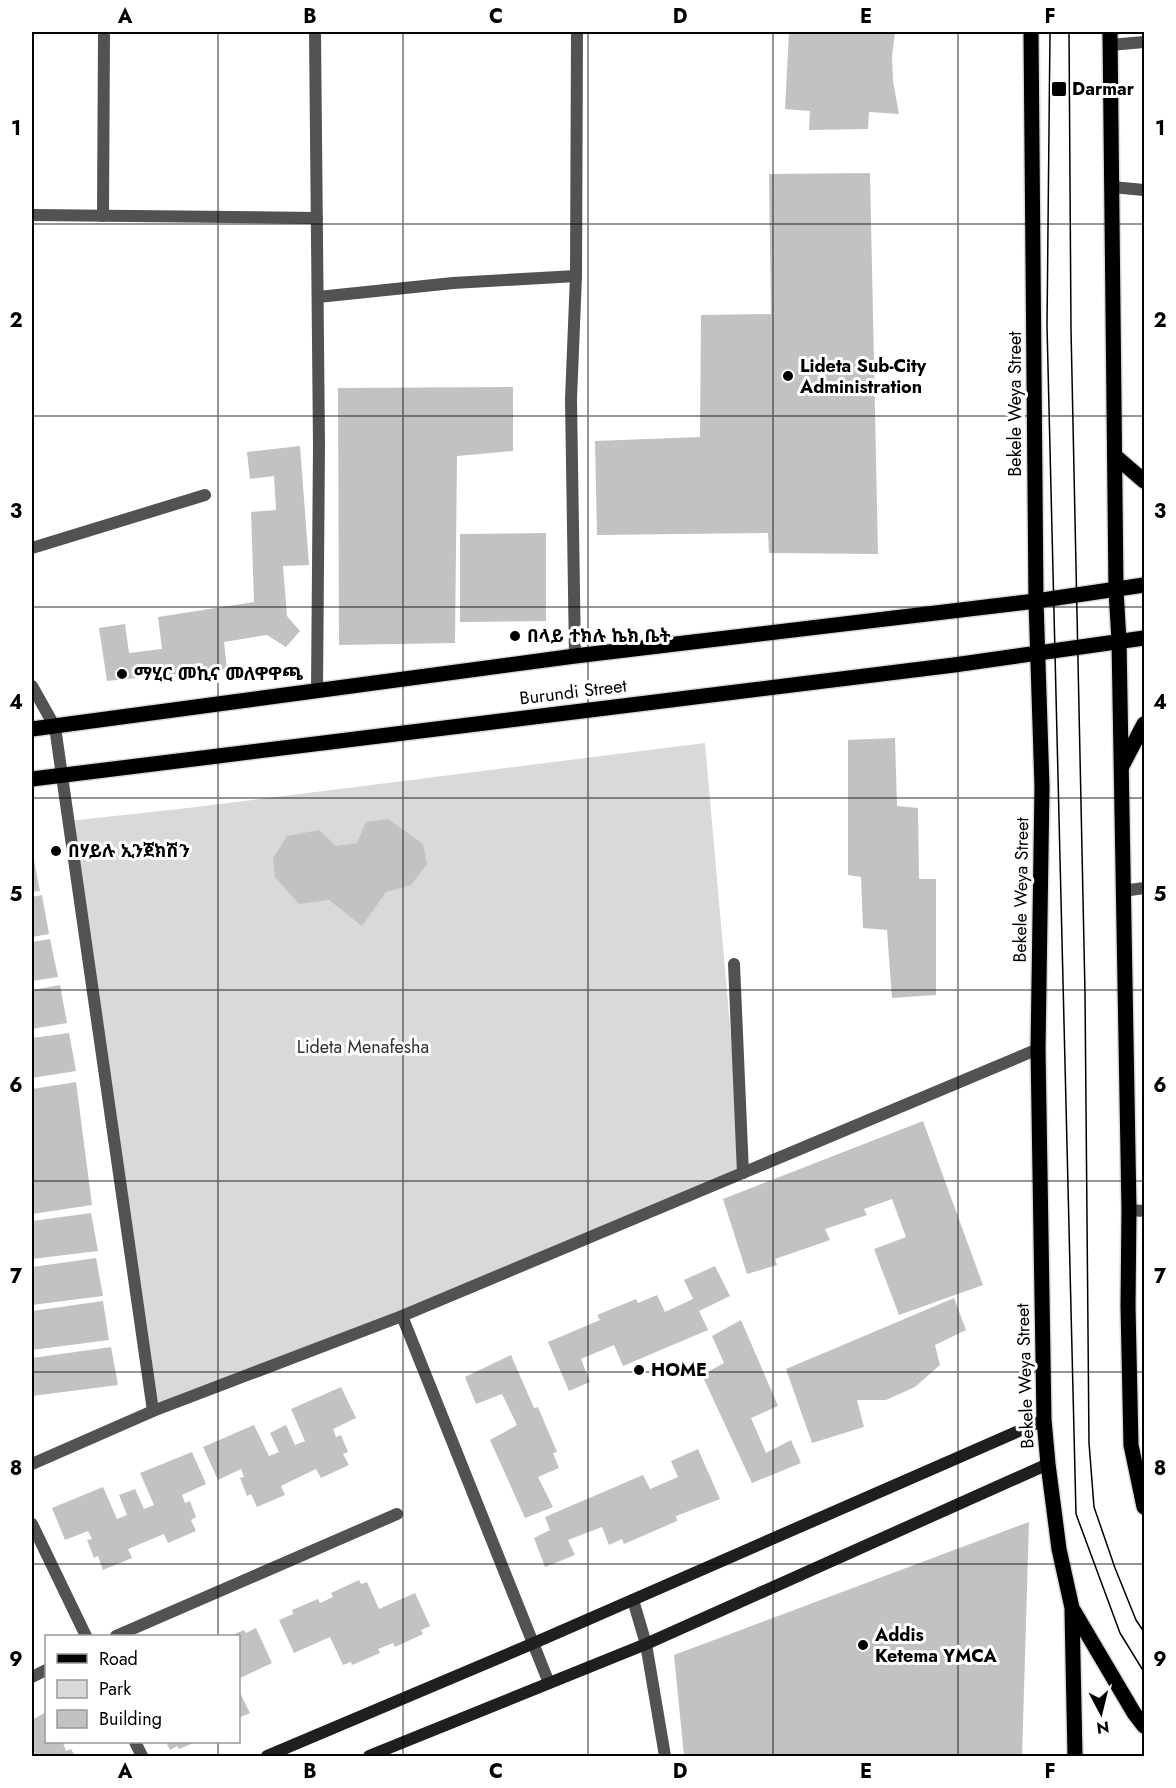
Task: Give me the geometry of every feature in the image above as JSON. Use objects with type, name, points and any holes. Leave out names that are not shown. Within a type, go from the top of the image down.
[{"type":"main road","name":"Bekele Weya Street","points":[[1031,32],[1036,601],[1042,787],[1038,1049],[1044,1420],[1059,1549],[1072,1608],[1144,1726]]},
{"type":"main road","points":[[1110,38],[1120,768],[1137,1210],[1128,1305],[1131,1445],[1144,1507]]},
{"type":"main road","points":[[1115,456],[1144,481]]},
{"type":"main road","name":"Burundi Street","points":[[32,729],[575,656],[1036,601],[1144,585]]},
{"type":"main road","name":"Burundi Street","points":[[32,779],[942,666],[1144,638]]},
{"type":"main road","points":[[1120,768],[1144,724]]},
{"type":"main road","points":[[267,1756],[534,1643],[1044,1420]]},
{"type":"main road","points":[[369,1756],[646,1644],[1048,1464]]},
{"type":"main road","points":[[1072,1608],[1075,1756]]},
{"type":"street","points":[[103,216],[104,32]]},
{"type":"street","points":[[315,32],[318,297],[317,691]]},
{"type":"street","points":[[575,656],[571,399],[576,276],[577,32]]},
{"type":"street","points":[[1110,38],[1144,42]]},
{"type":"street","points":[[1112,187],[1144,190]]},
{"type":"street","points":[[32,215],[317,218]]},
{"type":"street","points":[[318,297],[453,283],[576,276]]},
{"type":"street","points":[[32,548],[205,495]]},
{"type":"street","points":[[32,686],[55,727],[153,1411]]},
{"type":"street","points":[[1123,891],[1144,888]]},
{"type":"street","points":[[734,964],[743,1173]]},
{"type":"street","points":[[32,1464],[153,1411],[402,1316],[1038,1049]]},
{"type":"street","points":[[402,1316],[549,1683]]},
{"type":"street","points":[[118,1635],[396,1514]]},
{"type":"street","points":[[32,1524],[86,1635]]},
{"type":"street","points":[[633,1600],[646,1644],[665,1756]]},
{"type":"green space","name":"Lideta Menafesha","points":[[705,743],[743,1173],[153,1411],[69,821]]},
{"type":"building","points":[[789,32],[895,32],[892,57],[893,81],[899,114],[869,112],[868,129],[809,130],[810,111],[785,109]]},
{"type":"building","name":"Lideta Sub-City Administration","points":[[870,173],[878,554],[769,553],[768,533],[597,535],[595,441],[700,437],[701,315],[771,314],[769,174]]},
{"type":"building","points":[[513,387],[513,451],[457,456],[455,643],[339,645],[338,388]]},
{"type":"building","points":[[300,446],[309,565],[283,566],[287,616],[300,631],[286,647],[267,635],[224,642],[227,669],[107,681],[99,628],[125,624],[129,653],[162,649],[158,617],[254,602],[251,512],[276,510],[274,476],[250,479],[247,452]]},
{"type":"building","points":[[546,533],[546,621],[460,622],[460,534]]},
{"type":"building","points":[[895,738],[897,806],[918,808],[919,879],[936,879],[936,995],[892,998],[887,930],[863,928],[861,877],[848,875],[848,740]]},
{"type":"building","points":[[388,819],[423,844],[427,864],[411,885],[386,892],[362,926],[329,900],[299,904],[275,877],[273,858],[287,836],[319,830],[336,846],[357,843],[366,822]]},
{"type":"building","points":[[32,850],[40,891],[32,892]]},
{"type":"building","points":[[42,895],[49,934],[32,937],[32,897]]},
{"type":"building","points":[[50,939],[58,977],[32,981],[32,942]]},
{"type":"building","points":[[60,985],[67,1023],[32,1029],[32,990]]},
{"type":"building","points":[[69,1033],[76,1071],[32,1078],[32,1038]]},
{"type":"building","points":[[76,1082],[92,1205],[32,1214],[32,1089]]},
{"type":"building","points":[[923,1121],[983,1285],[899,1315],[874,1249],[906,1237],[892,1199],[864,1209],[867,1215],[825,1229],[830,1240],[775,1259],[777,1265],[747,1274],[723,1199]]},
{"type":"building","points":[[91,1213],[98,1251],[32,1259],[32,1221]]},
{"type":"building","points":[[96,1258],[103,1296],[32,1305],[32,1267]]},
{"type":"building","points":[[715,1266],[730,1296],[699,1311],[708,1330],[623,1366],[614,1345],[581,1359],[590,1382],[569,1391],[548,1342],[600,1320],[597,1315],[636,1299],[638,1303],[657,1295],[665,1312],[693,1299],[684,1280]]},
{"type":"building","points":[[954,1298],[966,1330],[935,1345],[940,1365],[915,1387],[886,1400],[857,1400],[864,1427],[812,1443],[786,1369]]},
{"type":"building","points":[[103,1301],[109,1340],[32,1350],[32,1311]]},
{"type":"building","points":[[741,1320],[778,1406],[751,1418],[766,1453],[791,1440],[801,1463],[752,1483],[702,1375],[724,1363],[712,1336]]},
{"type":"building","points":[[111,1347],[118,1385],[32,1396],[32,1358]]},
{"type":"building","points":[[511,1355],[534,1408],[538,1407],[557,1452],[553,1453],[559,1468],[538,1477],[553,1507],[525,1518],[490,1440],[517,1425],[502,1394],[476,1404],[465,1377]]},
{"type":"building","points":[[341,1387],[356,1418],[333,1429],[336,1437],[341,1435],[348,1452],[343,1454],[349,1465],[321,1478],[316,1469],[281,1486],[285,1495],[257,1507],[251,1494],[247,1496],[240,1478],[244,1477],[241,1469],[218,1480],[203,1447],[254,1425],[269,1456],[279,1452],[270,1433],[286,1425],[295,1445],[305,1441],[291,1409]]},
{"type":"building","points":[[698,1449],[720,1499],[676,1516],[677,1521],[624,1544],[622,1539],[609,1545],[602,1527],[568,1540],[575,1555],[545,1567],[534,1538],[550,1530],[545,1517],[643,1475],[650,1489],[678,1477],[671,1461]]},
{"type":"building","points":[[192,1452],[206,1484],[182,1495],[185,1503],[190,1501],[196,1517],[191,1520],[196,1531],[168,1543],[164,1534],[128,1549],[132,1558],[103,1570],[98,1556],[94,1558],[87,1540],[92,1539],[88,1531],[65,1540],[52,1508],[103,1487],[117,1519],[127,1515],[119,1495],[135,1489],[144,1509],[154,1505],[140,1473]]},
{"type":"building","name":"Addis Ketema YMCA","points":[[1029,1522],[1022,1756],[684,1756],[674,1655]]},
{"type":"building","points":[[359,1580],[361,1584],[367,1582],[379,1609],[415,1593],[430,1626],[421,1630],[423,1634],[395,1647],[393,1643],[378,1649],[380,1653],[352,1665],[351,1662],[343,1665],[330,1637],[294,1653],[279,1620],[293,1614],[292,1610],[318,1599],[320,1603],[333,1597],[331,1593]]},
{"type":"building","points":[[256,1628],[272,1663],[240,1678],[240,1635],[232,1635],[244,1630],[246,1633]]},
{"type":"building","points":[[240,1693],[250,1713],[240,1717]]},
{"type":"building","points":[[45,1713],[45,1743],[63,1743],[66,1751],[71,1749],[75,1756],[36,1756],[32,1748],[32,1720]]},
{"type":"building","points":[[166,1743],[194,1743],[179,1749],[177,1746],[170,1750]]},
{"type":"tram line","points":[[1050,32],[1047,326],[1076,1514],[1120,1633],[1144,1672]]},
{"type":"tram line","points":[[1069,32],[1071,329],[1085,993],[1089,1443],[1094,1507],[1115,1568],[1136,1620],[1144,1632]]},
{"type":"place","name":"Darmar","points":[[1059,89]]},
{"type":"place","name":"Lideta Sub-City Administration","points":[[788,376]]},
{"type":"place","name":"በላይ ተክሉ ኬክ ቤት","points":[[515,636]]},
{"type":"place","name":"ማሂር መኪና መለዋዋጫ","points":[[122,674]]},
{"type":"place","name":"በሃይሉ ኢንጀክሽን","points":[[56,851]]},
{"type":"place","name":"HOME","points":[[639,1370]]},
{"type":"place","name":"Addis Ketema YMCA","points":[[863,1645]]}]
